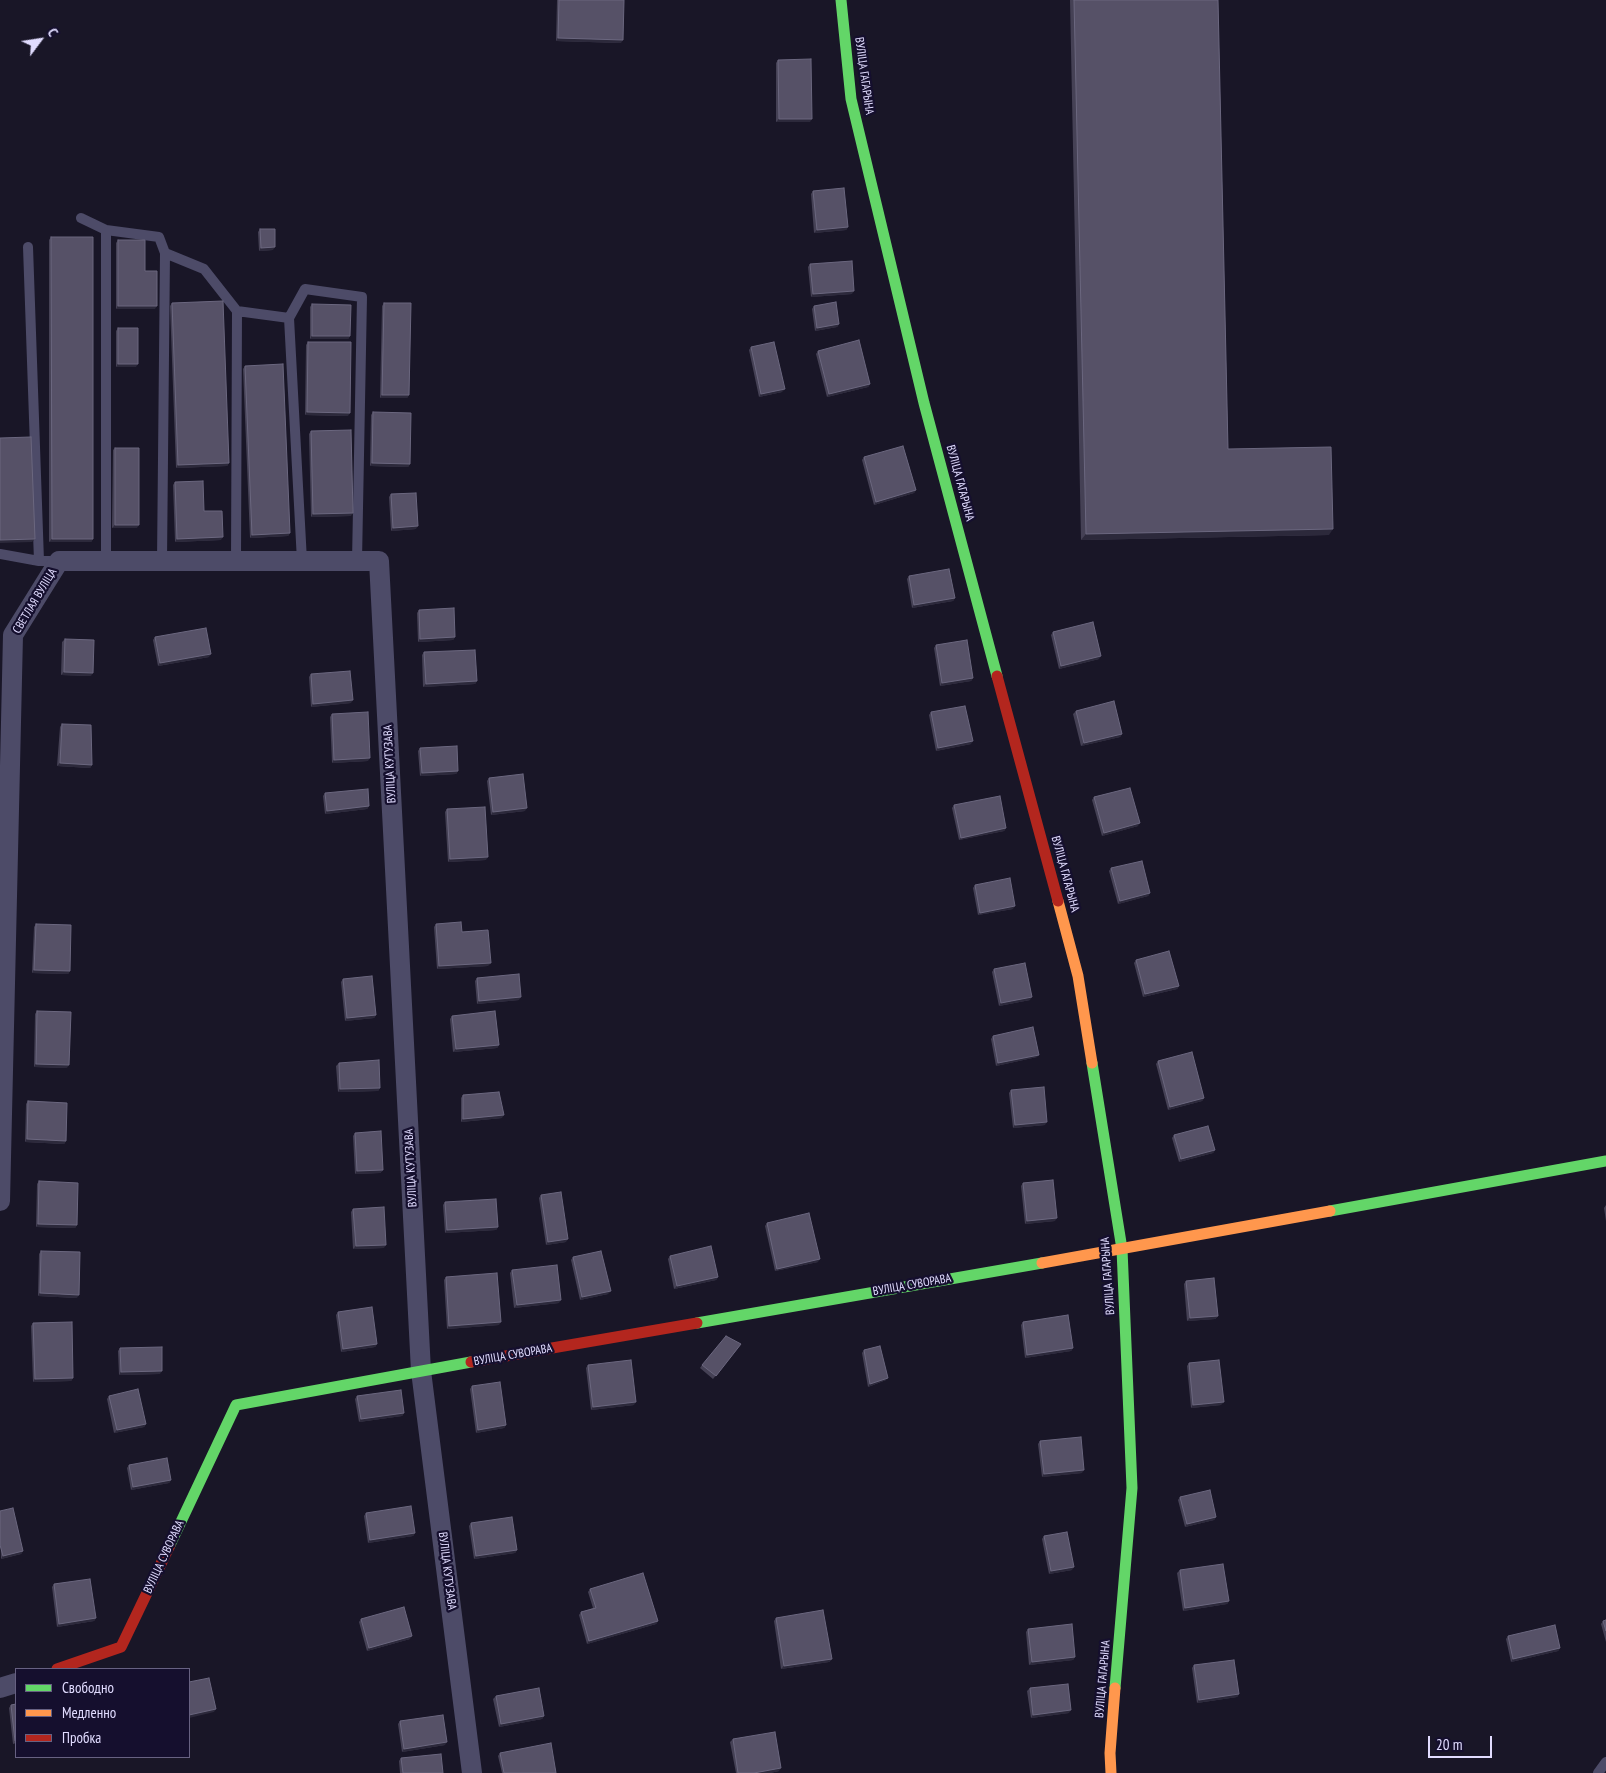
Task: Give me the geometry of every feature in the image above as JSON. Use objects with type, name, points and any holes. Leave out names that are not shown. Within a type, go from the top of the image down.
[{"type":"street","name":"ВУЛІЦА ГАГАРЫНА","points":[[841,0],[851,99],[924,403],[1078,976],[1122,1249],[1132,1488],[1110,1754],[1111,1773]]},
{"type":"street","name":"СВЕТЛАЯ ВУЛІЦА","points":[[0,1201],[6,628],[59,561],[379,561]]},
{"type":"street","name":"ВУЛІЦА КУТУЗАВА","points":[[379,561],[421,1371],[472,1773]]},
{"type":"street","name":"ВУЛІЦА СУВОРАВА","points":[[59,1668],[121,1647],[236,1406],[421,1371],[1122,1249],[1606,1161]]},
{"type":"street","points":[[0,1688],[15,1683]]},
{"type":"lane","points":[[81,218],[106,230],[159,238],[165,253],[162,561]]},
{"type":"lane","points":[[106,230],[106,561]]},
{"type":"lane","points":[[28,247],[39,561]]},
{"type":"lane","points":[[165,253],[204,269],[237,311],[236,561]]},
{"type":"lane","points":[[302,561],[289,318],[305,289],[362,297],[357,561]]},
{"type":"lane","points":[[237,311],[289,318]]},
{"type":"lane","points":[[0,554],[39,561],[59,561]]},
{"type":"lane","points":[[1598,1773],[1606,1762]]},
{"type":"building","points":[[559,0],[624,0],[623,40],[558,38]]},
{"type":"building","points":[[1074,0],[1218,0],[1228,449],[1331,447],[1333,529],[1086,534]]},
{"type":"building","points":[[811,59],[812,119],[779,119],[778,60]]},
{"type":"building","points":[[844,188],[848,227],[817,230],[813,191]]},
{"type":"building","points":[[260,229],[275,229],[275,247],[261,248]]},
{"type":"building","points":[[51,237],[93,237],[93,539],[52,539]]},
{"type":"building","points":[[118,240],[145,240],[145,271],[157,271],[157,306],[118,306]]},
{"type":"building","points":[[852,261],[854,291],[813,294],[810,264]]},
{"type":"building","points":[[223,301],[229,463],[178,465],[172,303]]},
{"type":"building","points":[[836,302],[839,324],[817,328],[814,306]]},
{"type":"building","points":[[384,303],[411,303],[409,395],[382,395]]},
{"type":"building","points":[[312,304],[351,305],[350,336],[312,336]]},
{"type":"building","points":[[118,328],[138,328],[138,364],[118,364]]},
{"type":"building","points":[[859,340],[870,384],[829,394],[818,351]]},
{"type":"building","points":[[308,342],[351,342],[350,413],[307,412]]},
{"type":"building","points":[[774,342],[785,389],[761,394],[751,347]]},
{"type":"building","points":[[283,364],[290,533],[252,535],[245,366]]},
{"type":"building","points":[[373,412],[411,413],[410,464],[372,463]]},
{"type":"building","points":[[351,430],[353,513],[313,514],[311,431]]},
{"type":"building","points":[[31,437],[35,539],[0,540],[0,438]]},
{"type":"building","points":[[903,446],[916,490],[876,502],[864,457]]},
{"type":"building","points":[[115,448],[139,448],[139,525],[115,525]]},
{"type":"building","points":[[203,481],[204,511],[222,511],[223,537],[177,539],[175,482]]},
{"type":"building","points":[[416,493],[418,526],[393,528],[391,494]]},
{"type":"building","points":[[949,569],[955,598],[914,605],[909,576]]},
{"type":"building","points":[[454,608],[455,637],[420,639],[419,610]]},
{"type":"building","points":[[1093,622],[1101,656],[1061,666],[1053,632]]},
{"type":"building","points":[[206,628],[211,654],[160,663],[155,637]]},
{"type":"building","points":[[65,639],[94,640],[93,673],[64,672]]},
{"type":"building","points":[[967,640],[973,678],[942,683],[936,645]]},
{"type":"building","points":[[475,650],[477,681],[426,684],[424,652]]},
{"type":"building","points":[[350,671],[353,700],[313,704],[311,674]]},
{"type":"building","points":[[1114,701],[1122,734],[1084,743],[1076,711]]},
{"type":"building","points":[[965,706],[973,741],[938,748],[931,712]]},
{"type":"building","points":[[368,712],[370,758],[334,760],[332,714]]},
{"type":"building","points":[[62,724],[91,725],[92,765],[60,763]]},
{"type":"building","points":[[457,746],[458,771],[422,773],[420,748]]},
{"type":"building","points":[[523,774],[527,808],[493,812],[489,778]]},
{"type":"building","points":[[1130,788],[1140,823],[1104,833],[1094,797]]},
{"type":"building","points":[[368,789],[369,806],[327,811],[325,793]]},
{"type":"building","points":[[1000,796],[1006,828],[961,838],[954,805]]},
{"type":"building","points":[[485,807],[488,857],[450,859],[447,809]]},
{"type":"building","points":[[1142,861],[1150,893],[1120,901],[1111,868]]},
{"type":"building","points":[[1010,878],[1015,906],[980,913],[975,885]]},
{"type":"building","points":[[461,922],[462,932],[488,930],[491,963],[439,966],[436,924]]},
{"type":"building","points":[[36,924],[71,925],[70,971],[34,970]]},
{"type":"building","points":[[1169,951],[1179,986],[1145,994],[1136,960]]},
{"type":"building","points":[[1025,963],[1032,997],[1001,1003],[994,969]]},
{"type":"building","points":[[519,974],[521,997],[479,1001],[477,978]]},
{"type":"building","points":[[372,976],[376,1015],[347,1018],[343,979]]},
{"type":"building","points":[[37,1011],[71,1012],[69,1065],[36,1064]]},
{"type":"building","points":[[495,1011],[499,1045],[456,1049],[452,1016]]},
{"type":"building","points":[[1033,1027],[1039,1055],[998,1063],[993,1036]]},
{"type":"building","points":[[1192,1052],[1204,1098],[1170,1107],[1158,1061]]},
{"type":"building","points":[[379,1060],[380,1088],[340,1089],[339,1063]]},
{"type":"building","points":[[1044,1087],[1047,1122],[1015,1125],[1011,1090]]},
{"type":"building","points":[[499,1092],[504,1115],[463,1119],[463,1095]]},
{"type":"building","points":[[28,1101],[67,1103],[66,1141],[27,1139]]},
{"type":"building","points":[[1208,1126],[1215,1150],[1181,1159],[1174,1135]]},
{"type":"building","points":[[381,1131],[383,1170],[357,1171],[355,1133]]},
{"type":"building","points":[[1053,1180],[1057,1218],[1027,1221],[1023,1183]]},
{"type":"building","points":[[39,1181],[78,1183],[77,1225],[38,1224]]},
{"type":"building","points":[[561,1192],[568,1239],[548,1242],[541,1195]]},
{"type":"building","points":[[496,1199],[498,1227],[447,1230],[445,1202]]},
{"type":"building","points":[[384,1207],[386,1245],[356,1246],[353,1209]]},
{"type":"building","points":[[809,1213],[820,1259],[777,1269],[767,1223]]},
{"type":"building","points":[[711,1246],[718,1277],[677,1286],[670,1256]]},
{"type":"building","points":[[41,1251],[80,1252],[79,1295],[40,1293]]},
{"type":"building","points":[[601,1251],[611,1291],[582,1297],[573,1257]]},
{"type":"building","points":[[557,1265],[561,1300],[517,1305],[512,1270]]},
{"type":"building","points":[[497,1273],[501,1322],[449,1326],[446,1277]]},
{"type":"building","points":[[1214,1278],[1218,1316],[1190,1318],[1186,1281]]},
{"type":"building","points":[[372,1307],[377,1344],[343,1349],[338,1312]]},
{"type":"building","points":[[1068,1315],[1073,1348],[1027,1355],[1023,1322]]},
{"type":"building","points":[[72,1322],[73,1378],[35,1379],[33,1323]]},
{"type":"building","points":[[726,1336],[741,1344],[716,1376],[702,1365]]},
{"type":"building","points":[[880,1346],[888,1378],[870,1384],[864,1350]]},
{"type":"building","points":[[162,1347],[162,1371],[121,1372],[120,1348]]},
{"type":"building","points":[[631,1360],[636,1402],[593,1407],[588,1365]]},
{"type":"building","points":[[1219,1360],[1224,1402],[1193,1405],[1189,1363]]},
{"type":"building","points":[[500,1382],[506,1425],[478,1430],[472,1386]]},
{"type":"building","points":[[138,1389],[146,1424],[117,1430],[109,1396]]},
{"type":"building","points":[[401,1390],[404,1413],[361,1419],[357,1396]]},
{"type":"building","points":[[1081,1437],[1084,1470],[1044,1474],[1040,1441]]},
{"type":"building","points":[[167,1458],[171,1480],[133,1487],[129,1465]]},
{"type":"building","points":[[1210,1490],[1216,1517],[1187,1524],[1180,1497]]},
{"type":"building","points":[[411,1506],[415,1533],[370,1540],[366,1513]]},
{"type":"building","points":[[13,1508],[23,1551],[3,1556],[0,1545],[0,1511]]},
{"type":"building","points":[[512,1517],[517,1550],[476,1556],[471,1523]]},
{"type":"building","points":[[1067,1532],[1074,1567],[1051,1571],[1044,1536]]},
{"type":"building","points":[[1223,1564],[1229,1601],[1185,1608],[1180,1570]]},
{"type":"building","points":[[643,1573],[658,1621],[589,1641],[581,1612],[596,1608],[590,1589]]},
{"type":"building","points":[[90,1579],[96,1618],[59,1624],[54,1584]]},
{"type":"building","points":[[404,1607],[412,1636],[369,1648],[361,1619]]},
{"type":"building","points":[[823,1610],[832,1659],[784,1666],[776,1618]]},
{"type":"building","points":[[1606,1620],[1606,1631],[1603,1621]]},
{"type":"building","points":[[1072,1624],[1075,1657],[1032,1662],[1028,1629]]},
{"type":"building","points":[[1555,1625],[1560,1648],[1513,1659],[1508,1636]]},
{"type":"building","points":[[1234,1660],[1239,1694],[1199,1700],[1194,1665]]},
{"type":"building","points":[[209,1678],[216,1709],[190,1715],[190,1682]]},
{"type":"building","points":[[1068,1684],[1071,1710],[1033,1715],[1030,1688]]},
{"type":"building","points":[[539,1688],[544,1716],[501,1724],[496,1696]]},
{"type":"building","points":[[15,1704],[15,1741],[11,1705]]},
{"type":"building","points":[[443,1715],[447,1742],[404,1749],[400,1721]]},
{"type":"building","points":[[775,1732],[781,1768],[754,1773],[738,1773],[733,1739]]},
{"type":"building","points":[[551,1743],[556,1773],[504,1773],[500,1753]]},
{"type":"building","points":[[441,1754],[443,1773],[403,1773],[401,1758]]},
{"type":"traffic: fast","points":[[841,0],[851,99],[924,403],[997,676]]},
{"type":"traffic: fast","points":[[1092,1063],[1122,1249],[1132,1488],[1115,1688]]},
{"type":"traffic: fast","points":[[1330,1211],[1606,1161]]},
{"type":"traffic: fast","points":[[697,1323],[1042,1263]]},
{"type":"traffic: fast","points":[[170,1545],[236,1405],[471,1362]]},
{"type":"traffic: slow","points":[[1058,901],[1078,976],[1092,1063]]},
{"type":"traffic: slow","points":[[1042,1263],[1330,1211]]},
{"type":"traffic: slow","points":[[1111,1773],[1110,1753],[1115,1688]]},
{"type":"traffic: jam","points":[[997,676],[1058,901]]},
{"type":"traffic: jam","points":[[471,1362],[697,1323]]},
{"type":"traffic: jam","points":[[60,1668],[121,1647],[170,1545]]}]
